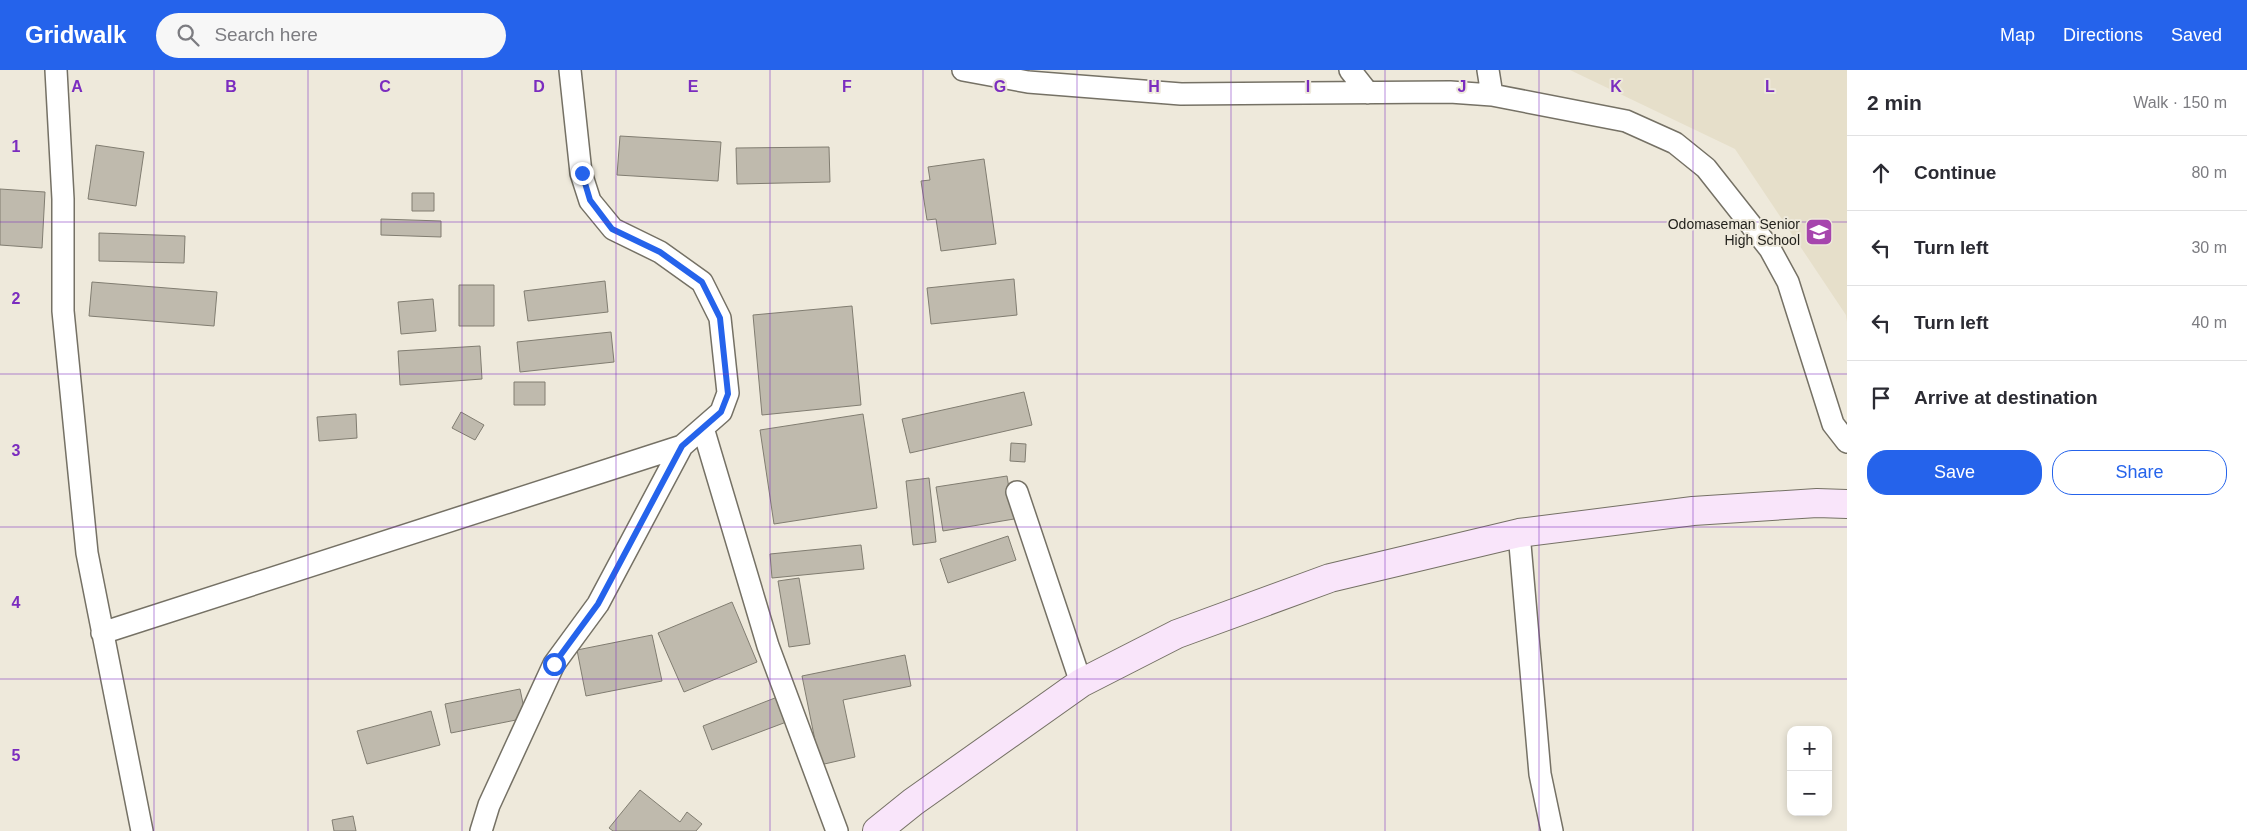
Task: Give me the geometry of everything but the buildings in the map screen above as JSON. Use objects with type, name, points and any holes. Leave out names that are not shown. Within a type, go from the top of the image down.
[{"type":"main road","points":[[877,831],[913,802],[1081,683],[1177,634],[1330,578],[1520,533],[1693,511],[1816,503],[1847,504]]},
{"type":"street","points":[[56,70],[63,199],[63,311],[87,553],[142,831]]},
{"type":"street","points":[[481,831],[489,805],[554,664],[598,604],[682,446],[721,412],[728,394],[720,318],[702,282],[660,252],[612,229],[590,200],[582,173],[570,70]]},
{"type":"street","points":[[963,70],[1028,82],[1181,94],[1450,92],[1492,95],[1626,121],[1675,143],[1706,168],[1770,249],[1788,282],[1830,417],[1847,442]]},
{"type":"street","points":[[1350,70],[1368,93]]},
{"type":"street","points":[[1488,70],[1492,95]]},
{"type":"street","points":[[702,428],[768,646],[837,831]]},
{"type":"street","points":[[102,633],[682,446]]},
{"type":"street","points":[[1017,492],[1081,683]]},
{"type":"street","points":[[1520,533],[1540,774],[1552,831]]},
{"type":"shaded area","name":"Odomaseman Senior High School","points":[[1570,70],[1847,70],[1847,322],[1846,315],[1735,149]]},
{"type":"place","name":"Odomaseman Senior High School","points":[[1819,232]]},
{"type":"route","points":[[554,664],[598,604],[682,446],[721,412],[728,394],[720,318],[702,282],[660,252],[612,229],[590,200],[582,173]]}]
